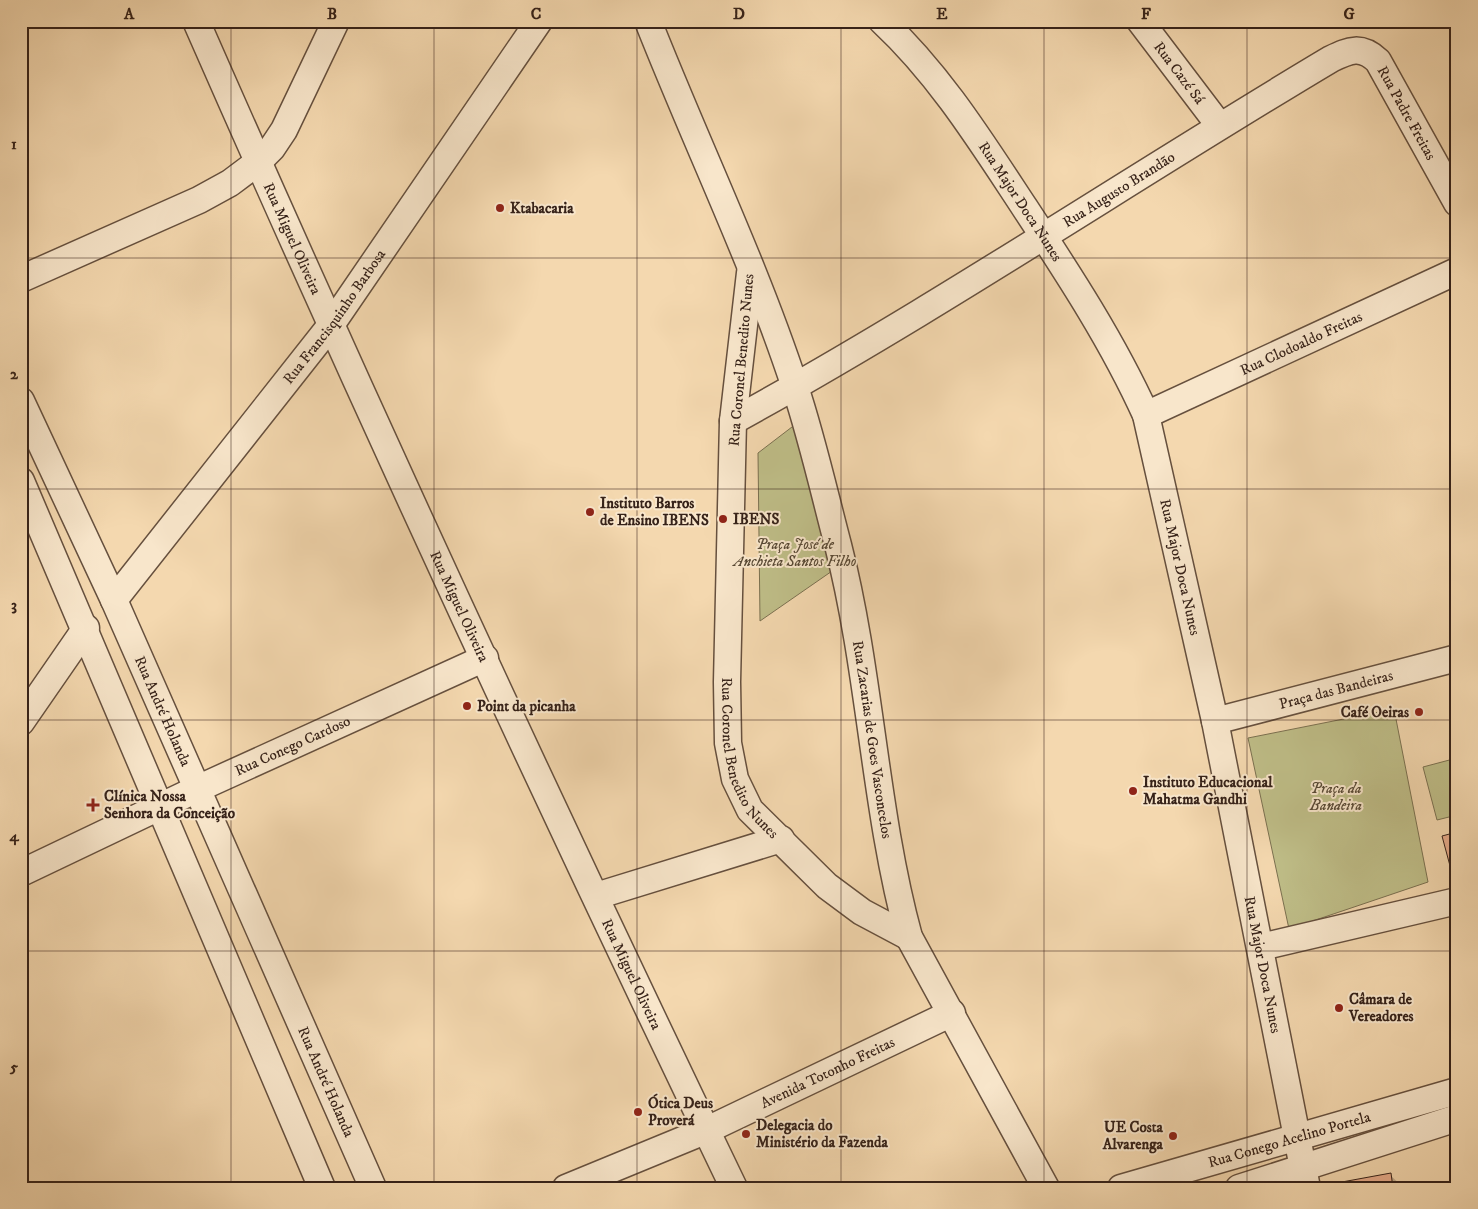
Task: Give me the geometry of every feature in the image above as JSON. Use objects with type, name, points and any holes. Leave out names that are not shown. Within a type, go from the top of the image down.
[{"type":"street","name":"Rua Miguel Oliveira","points":[[196,21],[331,325],[734,1188]]},
{"type":"street","points":[[21,279],[199,200],[230,183],[258,162],[272,148],[284,130],[336,21]]},
{"type":"street","name":"Rua Francisquinho Barbosa","points":[[114,600],[331,325],[539,21]]},
{"type":"street","name":"Rua Coronel Benedito Nunes","points":[[648,21],[751,270],[733,421],[727,682],[728,743],[735,779],[750,810],[827,886],[862,912],[909,937]]},
{"type":"street","name":"Rua Major Doca Nunes","points":[[882,21],[945,91],[977,135],[1108,339],[1146,415],[1215,721],[1305,1178]]},
{"type":"street","name":"Rua Cazé Sá","points":[[1140,21],[1219,125]]},
{"type":"street","name":"Rua Augusto Brandão","points":[[733,421],[795,387],[1044,238],[1219,125],[1331,58],[1357,50],[1368,52]]},
{"type":"street","name":"Rua Padre Freitas","points":[[1368,52],[1378,61],[1389,79],[1457,203]]},
{"type":"street","name":"Rua Zacarias de Goes Vasconcelos","points":[[751,270],[795,387],[839,548],[859,654],[897,893],[909,937],[1046,1188]]},
{"type":"street","name":"Rua Clodoaldo Freitas","points":[[1146,415],[1457,271]]},
{"type":"street","name":"Rua André Holanda","points":[[21,401],[114,600],[373,1188]]},
{"type":"street","points":[[21,481],[86,628],[322,1188]]},
{"type":"street","points":[[21,722],[86,628]]},
{"type":"street","name":"Rua Conego Cardoso","points":[[21,874],[160,806],[485,658]]},
{"type":"street","name":"Praça das Bandeiras","points":[[1215,721],[1457,658]]},
{"type":"street","points":[[596,896],[781,839]]},
{"type":"street","points":[[1261,947],[1457,901]]},
{"type":"street","name":"Avenida Totonho Freitas","points":[[566,1188],[707,1130],[952,1014]]},
{"type":"street","name":"Rua Conego Acelino Portela","points":[[1121,1188],[1457,1091]]},
{"type":"street","name":"Rua Conego Acelino Portela","points":[[1239,1188],[1305,1178],[1457,1118]]},
{"type":"green space","name":"Praça José de Anchieta Santos Filho","points":[[805,417],[835,569],[760,621],[758,453]]},
{"type":"green space","name":"Praça da Bandeira","points":[[1394,709],[1428,882],[1289,929],[1248,738]]},
{"type":"green space","points":[[1457,758],[1457,815],[1437,820],[1423,767]]},
{"type":"building","points":[[1457,832],[1457,876],[1453,877],[1442,836]]},
{"type":"building","points":[[1391,1173],[1393,1188],[1331,1188],[1331,1184]]},
{"type":"place","name":"Ktabacaria","points":[[500,208]]},
{"type":"place","name":"Instituto Barros de Ensino IBENS","points":[[590,512]]},
{"type":"place","name":"IBENS","points":[[723,519]]},
{"type":"place","name":"Point da picanha","points":[[467,706]]},
{"type":"place","name":"Café Oeiras","points":[[1419,712]]},
{"type":"place","name":"Instituto Educacional Mahatma Gandhi","points":[[1133,791]]},
{"type":"place","name":"Clínica Nossa Senhora da Conceição","points":[[93,805]]},
{"type":"place","name":"Câmara de Vereadores","points":[[1339,1008]]},
{"type":"place","name":"Ótica Deus Proverá","points":[[638,1112]]},
{"type":"place","name":"Delegacia do Ministério da Fazenda","points":[[746,1134]]},
{"type":"place","name":"UE Costa Alvarenga","points":[[1173,1136]]}]
